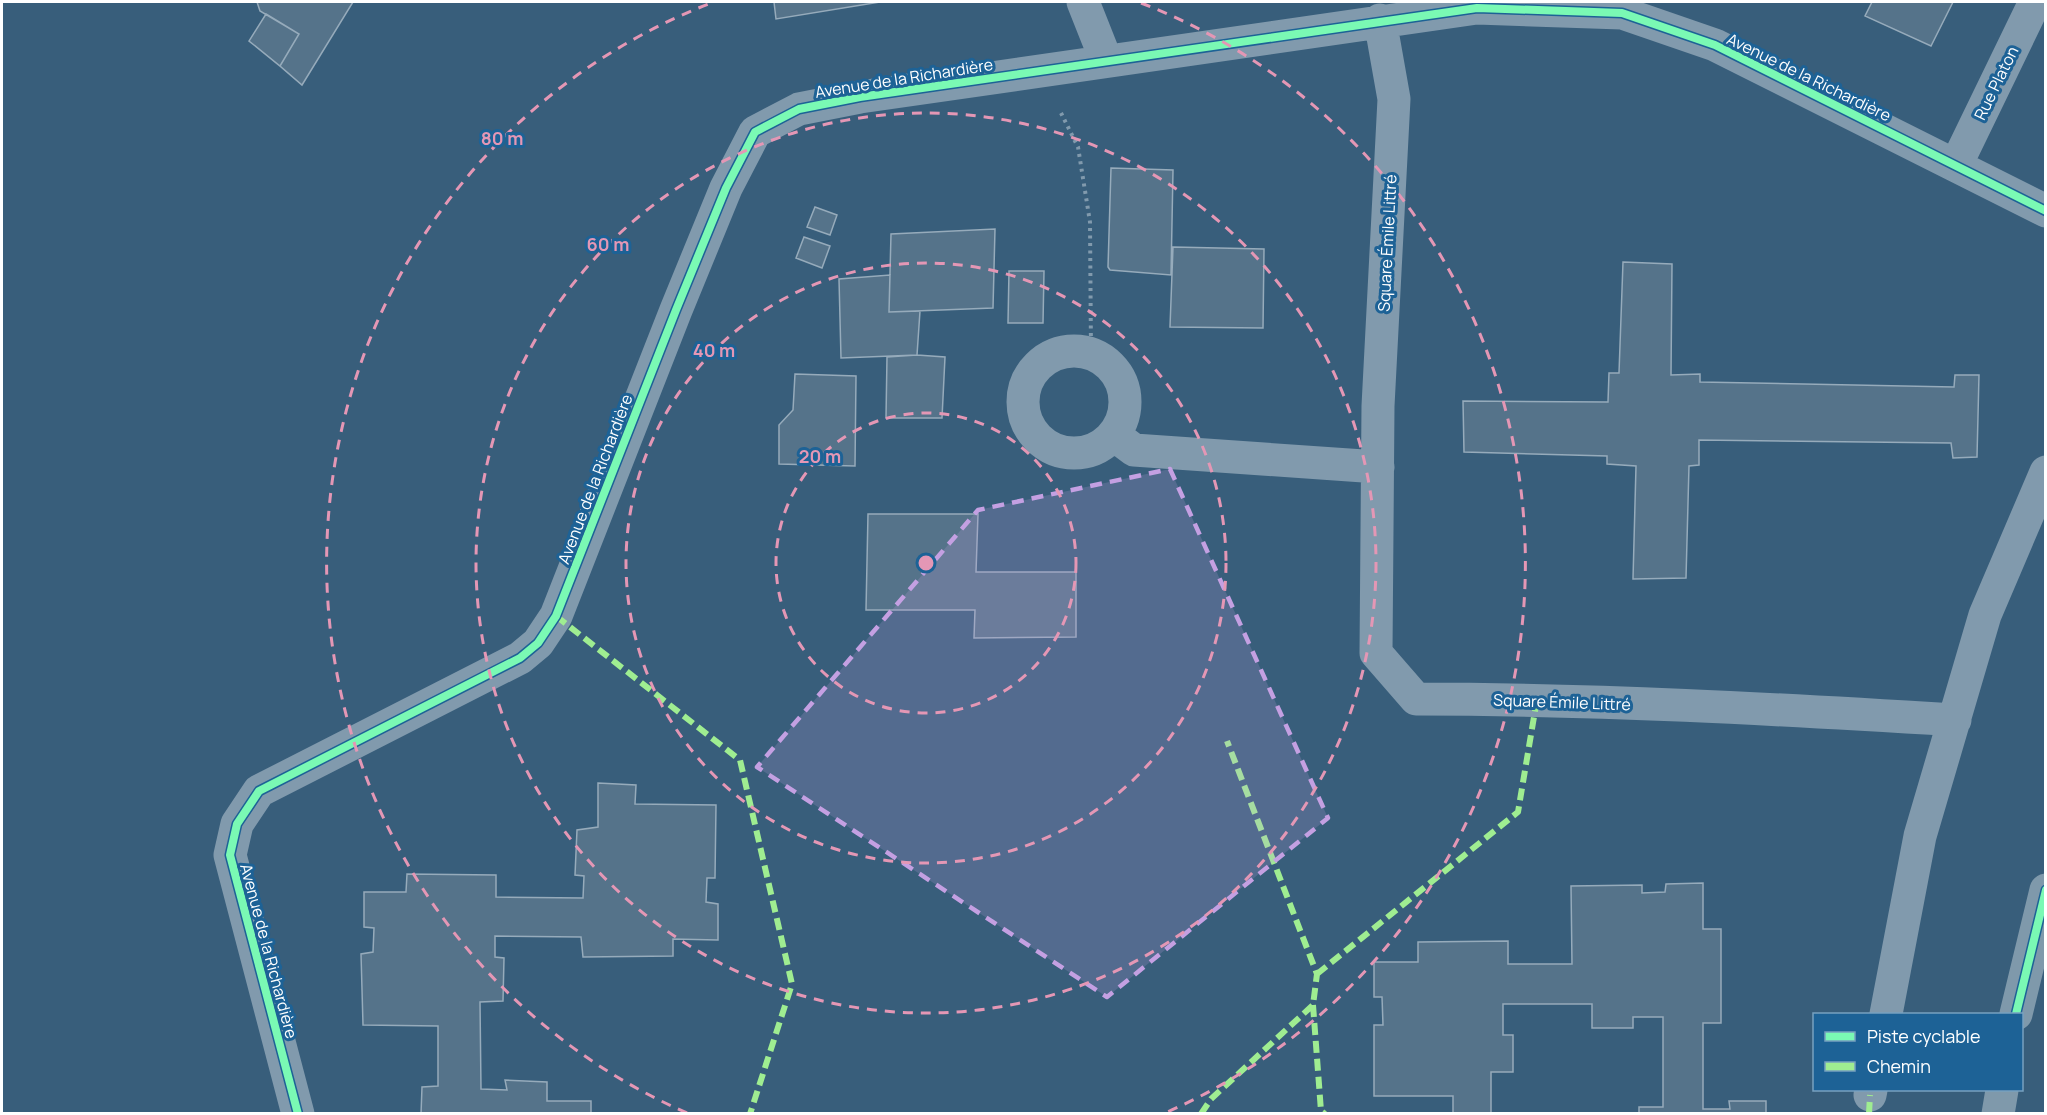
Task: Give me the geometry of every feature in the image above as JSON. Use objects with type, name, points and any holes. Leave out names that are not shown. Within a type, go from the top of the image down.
[{"type":"main road","points":[[2016,1013],[2046,890]]},
{"type":"main road","points":[[1998,1113],[2002,1091]]},
{"type":"street","points":[[1083,2],[1106,60]]},
{"type":"street","name":"Rue Platon","points":[[1956,165],[2035,2]]},
{"type":"street","name":"Avenue de la Richardière","points":[[298,1113],[230,855],[237,824],[259,791],[520,658],[538,643],[556,616],[726,188],[755,132],[799,109],[860,97],[1106,60],[1477,8],[1622,13],[1715,45],[2046,211]]},
{"type":"street","name":"Square Émile Littré","points":[[1380,20],[1394,99],[1378,405],[1376,653],[1416,699],[1537,699],[1625,705],[1712,705],[1955,720]]},
{"type":"street","points":[[1074,350],[1091,352],[1106,361],[1117,373],[1124,388],[1126,405],[1122,421],[1114,435],[1100,446],[1084,453],[1067,453],[1050,448],[1036,437],[1027,422],[1022,406],[1024,388],[1031,372],[1043,360],[1058,352],[1074,350]]},
{"type":"street","points":[[1114,435],[1134,450],[1378,467]]},
{"type":"street","points":[[1886,1013],[1920,836],[1985,615],[2046,472]]},
{"type":"path","points":[[1048,69],[1058,108],[1078,147],[1090,222],[1091,352]]},
{"type":"highlighted area","points":[[1170,469],[1328,818],[1107,997],[757,767],[978,510]]},
{"type":"building","points":[[257,2],[353,2],[302,85],[280,66],[299,34],[260,11]]},
{"type":"building","points":[[774,2],[880,2],[776,19]]},
{"type":"building","points":[[1872,2],[1953,2],[1931,46],[1865,16]]},
{"type":"building","points":[[266,14],[299,34],[280,66],[249,41]]},
{"type":"building","points":[[1111,168],[1173,170],[1171,275],[1110,270],[1108,267]]},
{"type":"building","points":[[815,207],[837,215],[830,235],[807,227]]},
{"type":"building","points":[[995,229],[993,308],[889,312],[891,234]]},
{"type":"building","points":[[804,237],[830,246],[822,268],[796,258]]},
{"type":"building","points":[[1173,247],[1264,249],[1263,328],[1170,327]]},
{"type":"building","points":[[1623,262],[1672,264],[1671,375],[1700,374],[1700,382],[1954,387],[1955,375],[1979,375],[1977,457],[1953,458],[1951,443],[1699,440],[1699,465],[1689,466],[1686,578],[1633,579],[1636,466],[1607,464],[1607,456],[1464,452],[1463,401],[1608,402],[1609,373],[1619,373]]},
{"type":"building","points":[[1009,271],[1044,271],[1043,323],[1008,323]]},
{"type":"building","points":[[890,275],[889,312],[920,311],[917,355],[841,358],[839,279]]},
{"type":"building","points":[[917,355],[945,357],[942,418],[886,418],[887,357]]},
{"type":"building","points":[[795,374],[856,376],[855,466],[779,464],[779,425],[793,410]]},
{"type":"building","points":[[868,514],[978,514],[976,572],[1076,572],[1076,637],[974,638],[975,610],[866,610]]},
{"type":"building","points":[[598,783],[636,785],[635,804],[716,805],[715,878],[707,878],[706,902],[718,904],[718,940],[673,939],[673,956],[583,957],[581,937],[495,936],[495,957],[504,958],[503,1001],[480,1002],[481,1089],[507,1090],[505,1080],[547,1082],[547,1101],[591,1101],[591,1114],[421,1114],[422,1087],[438,1086],[438,1026],[363,1025],[361,954],[373,952],[374,928],[364,927],[364,892],[406,892],[407,874],[496,875],[496,897],[583,898],[584,876],[575,875],[577,830],[598,827]]},
{"type":"building","points":[[1703,883],[1703,929],[1721,929],[1721,1023],[1703,1023],[1703,1109],[1730,1109],[1729,1101],[1766,1101],[1766,1114],[1639,1114],[1639,1107],[1663,1107],[1663,1017],[1633,1017],[1633,1028],[1592,1028],[1592,1004],[1503,1004],[1503,1035],[1513,1035],[1513,1072],[1491,1072],[1491,1114],[1453,1114],[1453,1096],[1374,1096],[1374,1025],[1383,1025],[1382,997],[1374,997],[1374,962],[1418,962],[1418,942],[1508,941],[1508,964],[1572,964],[1571,886],[1642,885],[1642,893],[1665,892],[1666,884]]},
{"type":"marked path","points":[[556,616],[740,760],[792,984],[750,1114]]},
{"type":"marked path","points":[[1317,974],[1518,812],[1537,699]]},
{"type":"marked path","points":[[1201,1114],[1211,1099],[1313,1005],[1317,974],[1227,741]]},
{"type":"marked path","points":[[1313,1005],[1321,1111],[1325,1114]]},
{"type":"marked path","points":[[1869,1114],[1870,1095]]},
{"type":"cycle path","points":[[298,1114],[230,855],[237,824],[259,791],[520,658],[538,643],[556,616],[726,188],[755,132],[799,109],[860,97],[1477,8],[1622,13],[1715,45],[2046,211]]},
{"type":"cycle path","points":[[2016,1013],[2046,890]]}]
